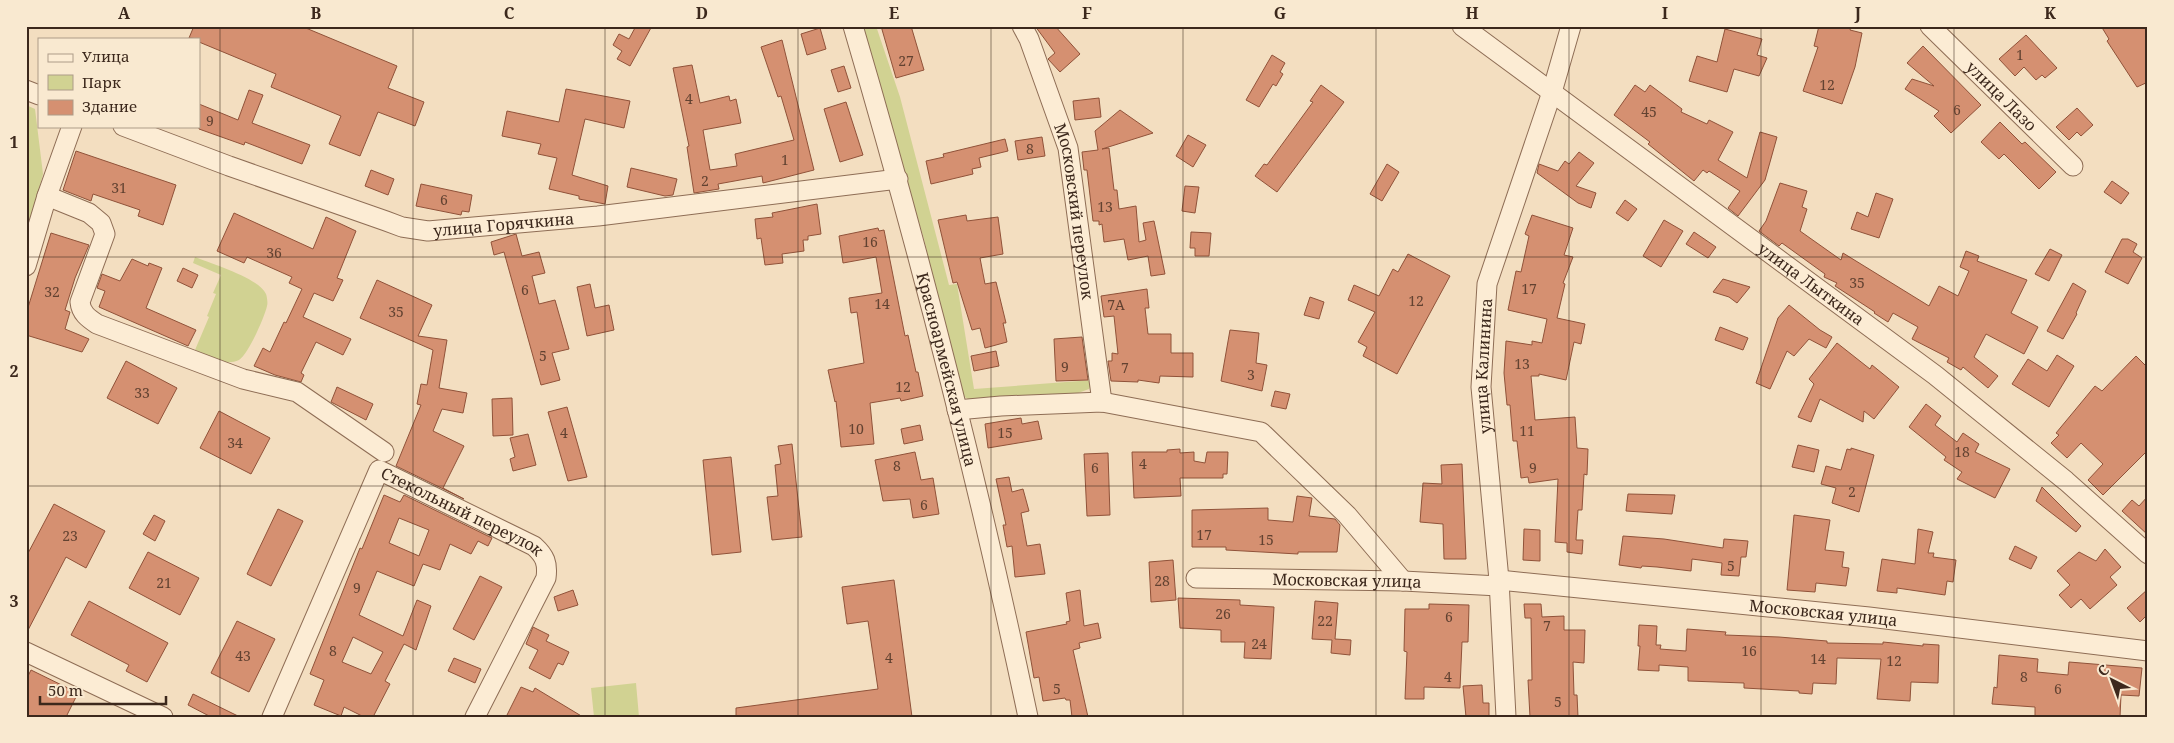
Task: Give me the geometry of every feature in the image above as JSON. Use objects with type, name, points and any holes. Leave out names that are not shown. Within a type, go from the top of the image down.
[{"type":"street","name":"Красноармейская улица","points":[[853,26],[898,179],[958,410],[1028,717]]},
{"type":"street","name":"Московский переулок","points":[[1022,26],[1029,39],[1068,148],[1102,402]]},
{"type":"street","name":"улица Лыткина","points":[[1462,26],[1935,375],[2066,481],[2148,554]]},
{"type":"street","name":"улица Калинина","points":[[1506,717],[1499,583],[1481,387],[1487,284],[1552,92],[1571,26]]},
{"type":"street","name":"улица Лазо","points":[[1930,26],[2073,166]]},
{"type":"street","points":[[26,90],[38,95]]},
{"type":"street","points":[[26,266],[47,196],[71,128]]},
{"type":"street","name":"улица Горячкина","points":[[128,128],[229,166],[386,221],[428,231],[598,216],[898,179]]},
{"type":"street","name":"Стекольный переулок","points":[[47,196],[89,213],[101,223],[105,234],[80,302],[80,308],[89,319],[97,324],[243,379],[297,392],[384,452]]},
{"type":"street","points":[[958,410],[1001,406],[1102,402],[1261,432],[1347,515],[1403,580]]},
{"type":"street","name":"Стекольный переулок","points":[[272,717],[379,470],[534,546],[543,554],[548,565],[546,578],[475,717]]},
{"type":"street","name":"Московская улица","points":[[1196,578],[1499,583],[1869,617],[2148,651]]},
{"type":"street","points":[[26,652],[163,717]]},
{"type":"green space","points":[[860,26],[876,26],[900,97],[949,285],[957,284],[974,389],[1093,380],[1089,389],[1078,393],[971,401],[960,394],[924,239]]},
{"type":"green space","points":[[26,105],[35,109],[43,174],[26,241]]},
{"type":"green space","points":[[195,257],[245,277],[262,288],[266,294],[267,305],[263,318],[247,351],[239,360],[233,362],[222,361],[195,350],[209,317],[207,316],[216,294],[213,293],[221,275],[193,263]]},
{"type":"green space","points":[[636,683],[639,717],[594,717],[591,688]]},
{"type":"building","points":[[194,26],[301,26],[397,66],[388,88],[424,102],[415,126],[378,112],[360,156],[329,144],[341,116],[271,87],[276,74],[200,42],[200,38],[189,38]]},
{"type":"building","points":[[636,26],[652,26],[630,66],[617,59],[622,51],[613,45],[619,34],[629,39]]},
{"type":"building","points":[[881,26],[911,26],[924,70],[896,78]]},
{"type":"building","points":[[1035,26],[1055,26],[1080,54],[1060,72],[1048,59],[1055,53]]},
{"type":"building","points":[[1819,26],[1851,26],[1850,30],[1862,33],[1855,67],[1842,104],[1803,91],[1818,47],[1814,46]]},
{"type":"building","points":[[2101,26],[2148,26],[2148,82],[2137,87],[2107,41],[2109,39]]},
{"type":"building","points":[[820,28],[826,49],[807,55],[801,34]]},
{"type":"building","points":[[1725,29],[1762,39],[1757,55],[1767,58],[1759,76],[1734,69],[1727,92],[1689,81],[1697,56],[1717,62]]},
{"type":"building","points":[[2026,35],[2057,68],[2045,78],[2042,75],[2036,80],[2024,67],[2015,76],[1999,59]]},
{"type":"building","points":[[782,40],[814,170],[763,183],[762,176],[718,184],[719,189],[694,193],[687,147],[689,146],[673,68],[692,65],[700,103],[729,96],[730,101],[736,99],[741,123],[703,130],[710,170],[737,166],[735,154],[794,140],[781,96],[778,97],[761,47]]},
{"type":"building","points":[[1923,46],[1981,105],[1951,133],[1934,116],[1939,111],[1905,89],[1912,79],[1934,86],[1907,63]]},
{"type":"building","points":[[1272,55],[1285,63],[1280,72],[1283,74],[1276,86],[1273,84],[1259,107],[1246,100]]},
{"type":"building","points":[[844,66],[851,88],[838,92],[831,70]]},
{"type":"building","points":[[1321,85],[1344,102],[1277,192],[1255,176],[1264,164],[1267,165],[1313,102],[1310,101]]},
{"type":"building","points":[[1635,85],[1645,92],[1650,85],[1682,109],[1681,112],[1707,124],[1709,120],[1733,132],[1718,160],[1747,178],[1760,132],[1777,137],[1765,180],[1738,216],[1728,208],[1740,191],[1709,171],[1707,173],[1703,170],[1694,181],[1648,144],[1650,142],[1614,115]]},
{"type":"building","points":[[566,89],[630,101],[624,128],[585,119],[572,175],[608,186],[605,204],[579,199],[579,196],[549,189],[557,158],[538,154],[541,144],[502,136],[507,111],[559,122]]},
{"type":"building","points":[[249,90],[263,95],[252,123],[310,145],[302,164],[245,142],[244,145],[199,129],[200,104],[238,120]]},
{"type":"building","points":[[1099,98],[1101,117],[1075,120],[1073,101]]},
{"type":"building","points":[[846,102],[863,155],[840,162],[824,109]]},
{"type":"building","points":[[2077,108],[2093,125],[2081,136],[2077,132],[2069,140],[2056,127]]},
{"type":"building","points":[[1120,110],[1153,133],[1102,149],[1109,148],[1114,190],[1117,190],[1119,209],[1136,206],[1139,242],[1146,240],[1143,223],[1154,221],[1165,274],[1151,276],[1148,256],[1128,260],[1124,239],[1104,242],[1102,224],[1099,225],[1099,221],[1093,221],[1087,170],[1084,170],[1082,152],[1098,150],[1095,131]]},
{"type":"building","points":[[2000,122],[2022,144],[2025,142],[2056,172],[2039,189],[2004,154],[1999,159],[1981,142]]},
{"type":"building","points":[[1188,135],[1206,145],[1193,167],[1176,156]]},
{"type":"building","points":[[1042,137],[1045,156],[1018,160],[1015,141]]},
{"type":"building","points":[[1005,139],[1008,151],[979,158],[981,167],[972,169],[973,174],[931,184],[926,161],[944,157],[943,154]]},
{"type":"building","points":[[76,151],[176,185],[163,225],[138,216],[140,210],[93,194],[91,201],[63,190]]},
{"type":"building","points":[[1579,152],[1594,163],[1576,186],[1596,193],[1591,208],[1578,203],[1537,173],[1539,164],[1558,171],[1565,161],[1569,164]]},
{"type":"building","points":[[1387,164],[1399,172],[1382,201],[1370,194]]},
{"type":"building","points":[[631,168],[677,179],[673,195],[665,196],[627,187]]},
{"type":"building","points":[[371,170],[394,179],[388,195],[365,186]]},
{"type":"building","points":[[2112,181],[2129,193],[2121,204],[2104,192]]},
{"type":"building","points":[[1780,183],[1807,191],[1802,207],[1807,209],[1800,231],[1841,260],[1843,253],[1929,306],[1939,286],[1958,296],[1969,271],[1960,267],[1966,251],[1979,256],[1977,261],[2027,280],[2011,313],[2038,327],[2024,354],[1986,334],[1974,357],[1998,376],[1988,388],[1963,367],[1961,370],[1947,362],[1949,358],[1912,339],[1918,327],[1893,313],[1888,322],[1835,286],[1837,283],[1824,277],[1825,274],[1782,243],[1779,246],[1759,231],[1766,221]]},
{"type":"building","points":[[421,184],[472,195],[469,212],[462,211],[461,215],[416,206]]},
{"type":"building","points":[[1185,186],[1199,187],[1195,213],[1182,211]]},
{"type":"building","points":[[1876,193],[1893,199],[1879,238],[1851,229],[1857,212],[1868,217]]},
{"type":"building","points":[[1625,200],[1637,209],[1628,221],[1616,213]]},
{"type":"building","points":[[817,204],[821,234],[808,236],[808,240],[803,240],[804,251],[782,254],[783,263],[765,265],[761,238],[757,239],[755,219],[773,217],[772,213]]},
{"type":"building","points":[[234,213],[313,249],[326,217],[356,231],[337,278],[343,280],[333,301],[314,293],[303,317],[351,339],[343,355],[316,342],[301,373],[304,375],[301,382],[275,375],[254,366],[263,348],[270,352],[302,289],[289,283],[292,277],[247,257],[244,263],[217,251]]},
{"type":"building","points":[[966,215],[967,221],[998,217],[1003,254],[980,258],[985,284],[996,282],[1006,323],[1003,323],[1007,342],[985,348],[980,328],[972,330],[957,282],[953,283],[938,220]]},
{"type":"building","points":[[1532,215],[1573,228],[1564,255],[1573,257],[1563,283],[1565,284],[1557,318],[1585,324],[1581,344],[1574,342],[1566,380],[1539,374],[1539,376],[1531,376],[1535,420],[1575,417],[1577,448],[1588,449],[1587,475],[1584,474],[1582,510],[1578,510],[1576,540],[1583,540],[1582,554],[1567,552],[1567,543],[1555,542],[1558,479],[1529,483],[1528,477],[1521,478],[1517,441],[1513,441],[1510,405],[1507,405],[1504,373],[1506,341],[1532,345],[1532,341],[1542,343],[1547,319],[1508,310],[1516,271],[1521,272],[1529,236],[1525,234]]},
{"type":"building","points":[[1664,220],[1683,231],[1661,267],[1643,256]]},
{"type":"building","points":[[878,228],[879,231],[884,230],[905,336],[908,335],[923,396],[901,401],[900,398],[870,403],[874,444],[841,447],[836,401],[828,370],[864,363],[857,312],[851,313],[849,298],[882,293],[876,257],[843,263],[839,236]]},
{"type":"building","points":[[1191,232],[1211,233],[1209,256],[1195,256],[1195,248],[1190,248]]},
{"type":"building","points":[[1694,232],[1716,247],[1708,258],[1686,244]]},
{"type":"building","points":[[51,233],[89,245],[75,278],[65,310],[70,312],[65,329],[89,339],[82,352],[26,335],[26,314]]},
{"type":"building","points":[[516,234],[522,256],[539,252],[545,273],[532,276],[539,304],[555,300],[569,349],[552,353],[560,380],[541,385],[504,252],[494,255],[491,242]]},
{"type":"building","points":[[2122,239],[2128,239],[2137,244],[2133,252],[2142,258],[2128,284],[2105,272]]},
{"type":"building","points":[[2050,249],[2062,255],[2049,281],[2035,274]]},
{"type":"building","points":[[1408,254],[1450,276],[1397,374],[1363,356],[1367,347],[1358,342],[1375,312],[1348,300],[1354,285],[1379,296],[1393,269],[1398,272]]},
{"type":"building","points":[[132,259],[148,266],[149,263],[162,268],[146,308],[196,330],[188,346],[99,307],[105,291],[97,288],[102,274],[120,281]]},
{"type":"building","points":[[183,268],[198,275],[192,288],[177,281]]},
{"type":"building","points":[[1723,279],[1750,287],[1737,303],[1729,297],[1713,292]]},
{"type":"building","points":[[377,280],[432,305],[418,336],[447,340],[439,388],[467,393],[463,413],[442,409],[433,431],[464,446],[443,488],[464,499],[396,466],[421,405],[417,404],[421,384],[427,385],[433,350],[360,318]]},
{"type":"building","points":[[2073,283],[2086,291],[2077,314],[2063,339],[2047,331]]},
{"type":"building","points":[[590,284],[595,308],[609,305],[614,330],[587,336],[577,287]]},
{"type":"building","points":[[1147,289],[1149,308],[1145,308],[1148,334],[1171,334],[1171,353],[1193,353],[1193,377],[1160,376],[1159,383],[1138,380],[1138,382],[1111,381],[1108,361],[1112,361],[1112,353],[1118,354],[1114,316],[1104,317],[1101,296]]},
{"type":"building","points":[[1310,297],[1324,302],[1319,319],[1304,315]]},
{"type":"building","points":[[1789,305],[1820,330],[1832,337],[1826,348],[1809,339],[1794,356],[1787,351],[1770,389],[1756,383],[1778,318]]},
{"type":"building","points":[[1720,327],[1748,338],[1743,350],[1715,340]]},
{"type":"building","points":[[1230,330],[1259,333],[1256,363],[1267,365],[1262,391],[1221,381]]},
{"type":"building","points":[[1082,337],[1088,380],[1056,381],[1054,339]]},
{"type":"building","points":[[1837,343],[1870,369],[1872,365],[1899,387],[1874,419],[1864,411],[1863,422],[1820,399],[1811,422],[1798,417],[1814,384],[1809,379]]},
{"type":"building","points":[[996,351],[999,366],[974,371],[971,356]]},
{"type":"building","points":[[2057,355],[2074,366],[2049,407],[2012,384],[2028,359],[2047,371]]},
{"type":"building","points":[[2136,356],[2148,368],[2148,450],[2103,495],[2088,480],[2103,464],[2081,443],[2067,458],[2051,443],[2059,435],[2056,433],[2095,386],[2102,391]]},
{"type":"building","points":[[126,361],[177,388],[158,424],[107,398]]},
{"type":"building","points":[[337,387],[373,404],[366,420],[331,402]]},
{"type":"building","points":[[1275,391],[1290,394],[1286,409],[1271,406]]},
{"type":"building","points":[[512,398],[513,435],[493,436],[492,399]]},
{"type":"building","points":[[1926,404],[1941,416],[1935,425],[1957,442],[1963,433],[1979,444],[1975,452],[2010,469],[1995,498],[1957,479],[1962,472],[1944,460],[1946,457],[1909,427]]},
{"type":"building","points":[[567,407],[587,477],[568,481],[548,412]]},
{"type":"building","points":[[219,411],[270,438],[251,474],[200,448]]},
{"type":"building","points":[[1021,418],[1022,424],[1038,421],[1042,439],[988,448],[985,424]]},
{"type":"building","points":[[920,425],[923,440],[904,444],[901,429]]},
{"type":"building","points":[[528,434],[536,465],[513,471],[510,459],[515,457],[510,438]]},
{"type":"building","points":[[792,444],[802,537],[772,540],[767,497],[778,496],[775,465],[781,464],[778,446]]},
{"type":"building","points":[[1798,445],[1819,450],[1814,472],[1792,467]]},
{"type":"building","points":[[1851,448],[1874,455],[1859,512],[1832,503],[1836,488],[1821,484],[1826,466],[1841,470],[1847,449],[1851,450]]},
{"type":"building","points":[[1180,449],[1180,453],[1194,452],[1194,461],[1205,463],[1207,452],[1228,452],[1227,474],[1223,474],[1223,478],[1180,478],[1181,496],[1134,498],[1132,452],[1167,452],[1167,450]]},
{"type":"building","points":[[915,452],[921,480],[933,478],[939,514],[913,518],[910,499],[883,501],[875,460]]},
{"type":"building","points":[[1108,453],[1110,515],[1087,516],[1084,454]]},
{"type":"building","points":[[731,457],[741,552],[712,555],[703,460]]},
{"type":"building","points":[[1462,464],[1466,559],[1444,559],[1443,524],[1420,522],[1423,483],[1442,484],[1441,465]]},
{"type":"building","points":[[1009,477],[1012,492],[1023,489],[1029,511],[1021,513],[1027,546],[1040,544],[1045,574],[1015,577],[1012,546],[1007,547],[1003,525],[1006,525],[996,479]]},
{"type":"building","points":[[2042,487],[2081,526],[2076,532],[2036,501]]},
{"type":"building","points":[[1628,494],[1675,495],[1672,514],[1626,511]]},
{"type":"building","points":[[384,495],[400,502],[404,495],[492,538],[488,546],[478,541],[471,554],[450,544],[440,570],[423,564],[414,586],[377,571],[359,615],[403,636],[417,600],[431,606],[416,650],[404,644],[385,681],[390,684],[373,717],[364,717],[344,707],[341,716],[314,705],[324,680],[310,674],[360,548],[362,549]],"holes":[[[399,518],[429,530],[419,556],[389,543]],[[353,637],[383,652],[371,674],[342,662]]]},
{"type":"building","points":[[1297,496],[1312,498],[1309,516],[1335,519],[1340,525],[1337,552],[1298,552],[1298,554],[1226,550],[1226,547],[1192,547],[1192,510],[1268,508],[1268,520],[1293,522]]},
{"type":"building","points":[[2148,496],[2148,535],[2122,511],[2132,500],[2139,506]]},
{"type":"building","points":[[54,504],[105,531],[86,568],[66,557],[26,634],[26,557]]},
{"type":"building","points":[[278,509],[303,521],[271,586],[247,574]]},
{"type":"building","points":[[154,515],[165,521],[155,541],[143,534]]},
{"type":"building","points":[[1794,515],[1830,520],[1825,550],[1844,552],[1842,567],[1849,568],[1846,586],[1816,583],[1815,592],[1787,590]]},
{"type":"building","points":[[1524,529],[1540,530],[1540,561],[1523,560]]},
{"type":"building","points":[[1918,529],[1933,532],[1928,553],[1934,553],[1933,557],[1956,560],[1953,582],[1947,581],[1945,595],[1897,588],[1897,593],[1877,591],[1882,559],[1915,564]]},
{"type":"building","points":[[1623,536],[1664,539],[1723,548],[1724,539],[1748,541],[1746,557],[1741,557],[1739,576],[1721,575],[1722,563],[1692,559],[1691,571],[1619,565]]},
{"type":"building","points":[[2015,546],[2037,557],[2031,569],[2009,559]]},
{"type":"building","points":[[2105,549],[2121,567],[2110,577],[2117,585],[2090,609],[2081,599],[2071,608],[2059,595],[2070,585],[2057,571],[2079,552],[2096,561]]},
{"type":"building","points":[[148,552],[199,578],[180,615],[129,588]]},
{"type":"building","points":[[1173,560],[1176,600],[1151,602],[1149,562]]},
{"type":"building","points":[[480,576],[502,587],[474,640],[453,629]]},
{"type":"building","points":[[894,580],[912,717],[736,717],[736,708],[878,689],[868,621],[847,624],[842,587]]},
{"type":"building","points":[[2148,589],[2148,614],[2140,622],[2127,608]]},
{"type":"building","points":[[573,590],[578,605],[558,611],[554,597]]},
{"type":"building","points":[[1080,590],[1084,626],[1098,623],[1101,638],[1079,643],[1080,648],[1073,650],[1088,717],[1072,717],[1070,700],[1065,698],[1043,701],[1039,677],[1034,678],[1026,632],[1067,624],[1066,622],[1070,621],[1066,593]]},
{"type":"building","points":[[1178,598],[1240,600],[1240,605],[1274,607],[1271,659],[1244,658],[1245,642],[1221,642],[1221,630],[1180,628]]},
{"type":"building","points":[[89,601],[168,643],[147,682],[126,671],[129,665],[71,635]]},
{"type":"building","points":[[1315,601],[1338,603],[1335,639],[1351,640],[1350,655],[1331,653],[1332,640],[1312,639]]},
{"type":"building","points":[[1429,604],[1469,605],[1468,642],[1462,642],[1460,688],[1424,687],[1424,699],[1405,699],[1407,652],[1404,651],[1405,609],[1429,609]]},
{"type":"building","points":[[1524,604],[1541,604],[1542,617],[1564,616],[1564,630],[1585,630],[1584,663],[1573,662],[1574,695],[1577,695],[1578,717],[1530,717],[1528,680],[1532,680],[1531,618],[1525,618]]},
{"type":"building","points":[[237,621],[275,639],[249,692],[211,673]]},
{"type":"building","points":[[1639,625],[1657,626],[1656,645],[1661,645],[1660,649],[1686,651],[1687,629],[1726,632],[1725,635],[1779,637],[1827,641],[1827,643],[1883,644],[1883,642],[1923,646],[1923,644],[1939,645],[1938,683],[1911,682],[1910,701],[1877,699],[1881,659],[1837,658],[1836,684],[1813,683],[1812,694],[1799,693],[1799,691],[1744,688],[1744,683],[1688,681],[1688,667],[1659,665],[1659,671],[1638,670]]},
{"type":"building","points":[[533,627],[549,635],[546,641],[569,652],[563,665],[558,663],[550,679],[529,668],[538,650],[526,644]]},
{"type":"building","points":[[1999,655],[2038,659],[2037,672],[2068,675],[2069,662],[2142,668],[2139,696],[2121,695],[2120,717],[2035,717],[2035,707],[1992,704],[1994,687],[1997,688]]},
{"type":"building","points":[[454,658],[481,669],[475,683],[448,671]]},
{"type":"building","points":[[31,670],[78,693],[66,717],[26,717],[26,680]]},
{"type":"building","points":[[1482,685],[1483,703],[1489,703],[1489,717],[1466,717],[1463,686]]},
{"type":"building","points":[[521,687],[533,692],[535,688],[583,717],[506,717]]},
{"type":"building","points":[[193,694],[240,717],[211,717],[188,705]]}]
